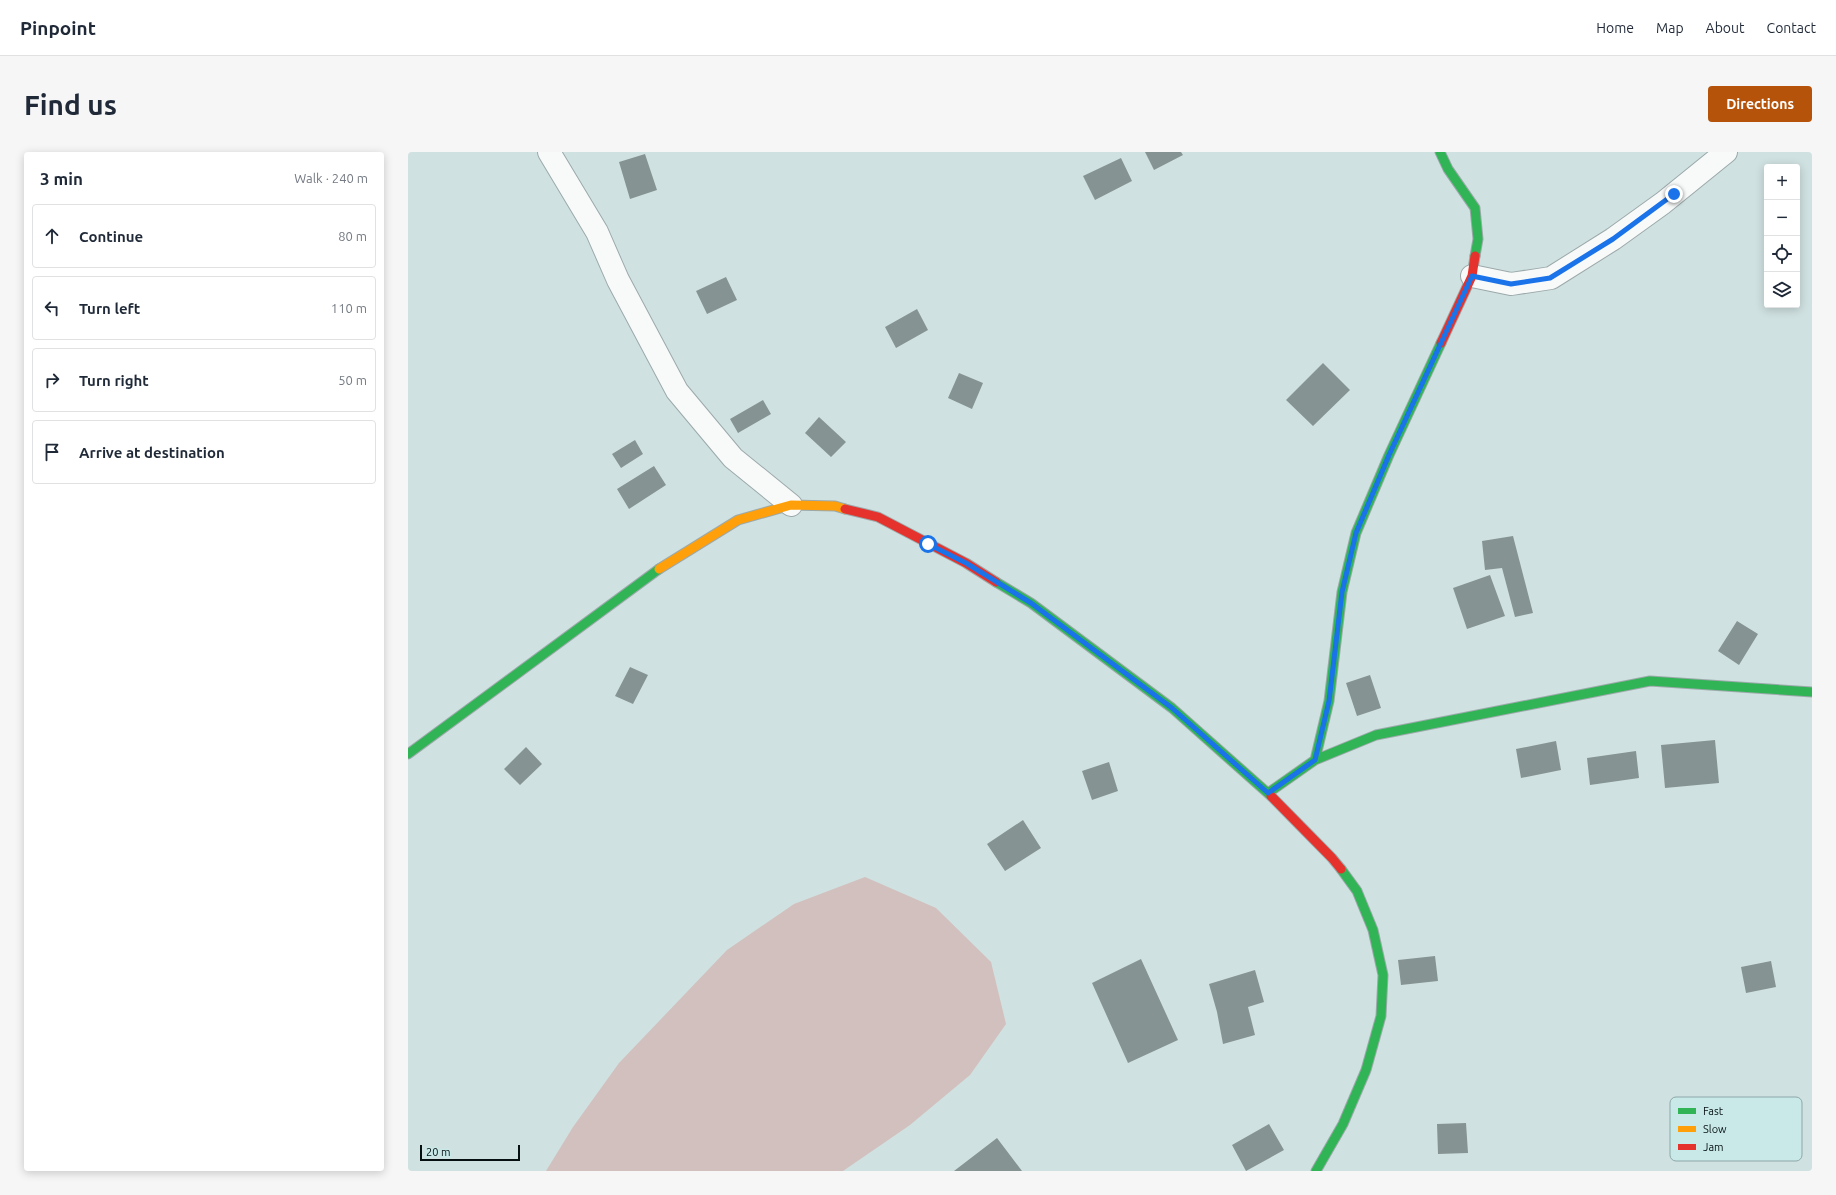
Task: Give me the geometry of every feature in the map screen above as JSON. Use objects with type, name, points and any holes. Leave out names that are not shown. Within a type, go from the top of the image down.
[{"type":"main road","points":[[1315,760],[1329,701],[1342,592],[1356,533],[1389,455],[1472,276],[1478,239],[1475,208],[1448,168],[1440,152]]},
{"type":"main road","points":[[408,754],[622,595],[679,555],[738,520],[791,505],[835,506],[878,517],[973,567],[1031,603],[1172,708],[1268,793],[1332,858],[1357,891],[1373,930],[1383,975],[1381,1016],[1366,1070],[1343,1124],[1316,1171]]},
{"type":"main road","points":[[1268,793],[1315,760],[1376,735],[1650,681],[1812,692]]},
{"type":"street","points":[[549,152],[597,232],[618,280],[677,391],[734,458],[791,505]]},
{"type":"street","points":[[1472,276],[1511,284],[1550,278],[1620,235],[1663,203],[1726,152]]},
{"type":"shaded area","points":[[865,877],[936,908],[991,962],[1006,1024],[970,1075],[910,1125],[843,1171],[546,1171],[573,1127],[619,1063],[727,950],[794,904]]},
{"type":"building","points":[[1145,152],[1181,152],[1183,155],[1154,170]]},
{"type":"building","points":[[645,154],[657,190],[630,199],[619,162]]},
{"type":"building","points":[[1121,158],[1132,181],[1095,200],[1083,176]]},
{"type":"building","points":[[726,277],[737,300],[707,314],[696,291]]},
{"type":"building","points":[[917,309],[928,330],[896,348],[885,327]]},
{"type":"building","points":[[1323,363],[1350,390],[1313,426],[1286,400]]},
{"type":"building","points":[[959,373],[983,383],[972,409],[948,398]]},
{"type":"building","points":[[763,400],[771,414],[738,433],[730,419]]},
{"type":"building","points":[[819,417],[846,442],[831,457],[805,433]]},
{"type":"building","points":[[635,440],[643,454],[621,468],[612,454]]},
{"type":"building","points":[[654,466],[666,485],[629,509],[617,489]]},
{"type":"building","points":[[1513,536],[1533,613],[1515,617],[1502,568],[1485,570],[1482,541]]},
{"type":"building","points":[[1490,575],[1505,616],[1467,629],[1453,588]]},
{"type":"building","points":[[1737,621],[1758,634],[1739,665],[1718,651]]},
{"type":"building","points":[[630,667],[648,675],[633,704],[615,696]]},
{"type":"building","points":[[1370,675],[1381,708],[1357,716],[1346,683]]},
{"type":"building","points":[[1715,740],[1719,783],[1665,788],[1661,745]]},
{"type":"building","points":[[1556,741],[1561,770],[1521,778],[1516,749]]},
{"type":"building","points":[[526,747],[542,764],[520,785],[504,769]]},
{"type":"building","points":[[1636,751],[1639,778],[1590,785],[1587,758]]},
{"type":"building","points":[[1109,762],[1118,791],[1092,800],[1082,771]]},
{"type":"building","points":[[1023,820],[1041,848],[1005,871],[987,844]]},
{"type":"building","points":[[1435,956],[1438,981],[1401,985],[1398,960]]},
{"type":"building","points":[[1141,959],[1178,1040],[1128,1063],[1092,983]]},
{"type":"building","points":[[1771,961],[1776,987],[1746,993],[1741,967]]},
{"type":"building","points":[[1255,970],[1264,1002],[1248,1007],[1255,1035],[1223,1044],[1217,1012],[1209,984]]},
{"type":"building","points":[[1466,1123],[1468,1153],[1438,1154],[1437,1124]]},
{"type":"building","points":[[1269,1124],[1284,1150],[1246,1171],[1232,1145]]},
{"type":"building","points":[[997,1138],[1022,1171],[954,1171]]},
{"type":"traffic: fast","points":[[1440,152],[1448,169],[1475,208],[1478,239],[1475,256]]},
{"type":"traffic: fast","points":[[1315,760],[1329,701],[1342,592],[1356,533],[1389,455],[1441,343]]},
{"type":"traffic: fast","points":[[408,754],[659,569]]},
{"type":"traffic: fast","points":[[996,582],[1031,603],[1172,708],[1271,796]]},
{"type":"traffic: fast","points":[[1268,793],[1315,760],[1376,735],[1650,681],[1812,692]]},
{"type":"traffic: fast","points":[[1316,1171],[1343,1124],[1366,1070],[1381,1016],[1383,975],[1373,930],[1357,891],[1341,869]]},
{"type":"traffic: slow","points":[[659,569],[738,520],[791,505],[835,506],[845,509]]},
{"type":"traffic: jam","points":[[1441,343],[1472,276],[1475,256]]},
{"type":"traffic: jam","points":[[845,509],[878,517],[966,563],[996,582]]},
{"type":"traffic: jam","points":[[1271,796],[1341,869]]},
{"type":"route","points":[[928,544],[966,563],[1031,603],[1172,708],[1268,793],[1315,760],[1329,701],[1336,655],[1342,592],[1356,533],[1389,455],[1472,276],[1511,284],[1550,278],[1571,267],[1613,239],[1674,194]]}]
